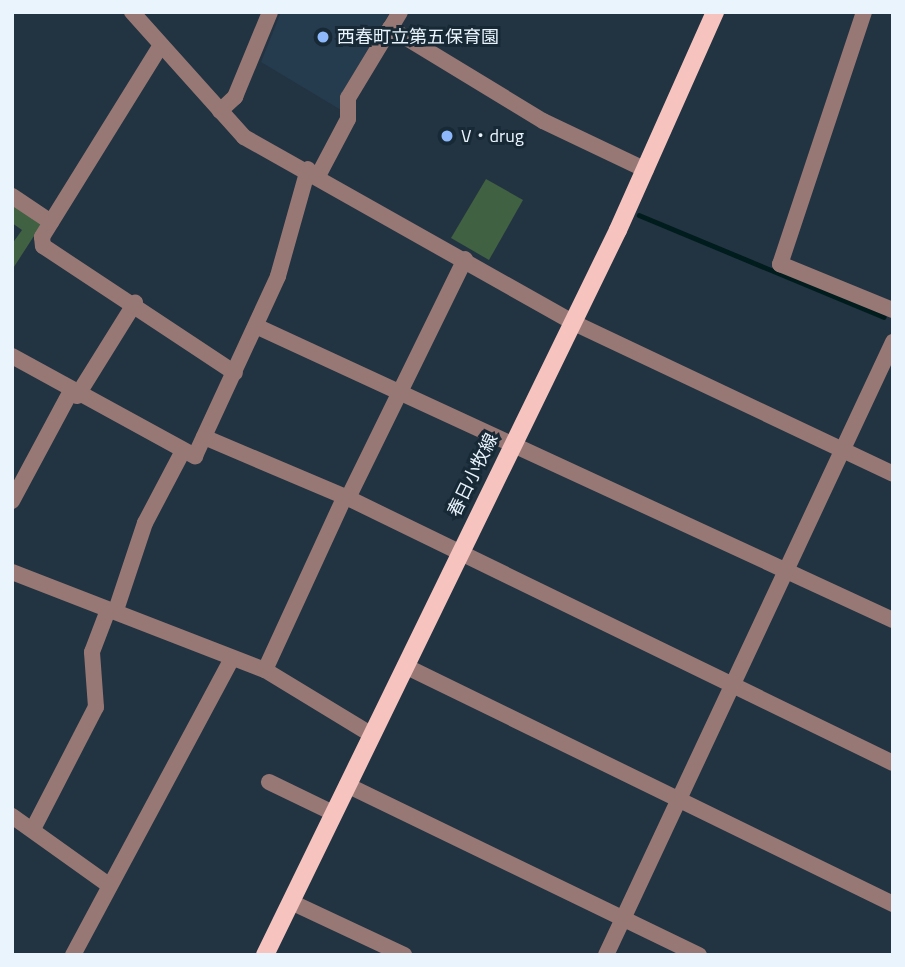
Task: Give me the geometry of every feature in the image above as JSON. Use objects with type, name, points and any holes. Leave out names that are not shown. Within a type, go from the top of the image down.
[{"type":"main road","name":"春日小牧線","points":[[265,955],[646,170],[715,12]]},
{"type":"street","points":[[132,12],[244,137],[313,172],[572,322],[893,474]]},
{"type":"street","points":[[220,111],[235,97],[270,12]]},
{"type":"street","points":[[12,356],[73,395],[195,456],[278,276],[313,172],[348,119],[348,98],[400,12]]},
{"type":"street","points":[[864,12],[780,264],[893,310]]},
{"type":"street","points":[[390,28],[543,121],[646,170]]},
{"type":"street","points":[[161,45],[51,222],[43,246],[135,303],[235,373]]},
{"type":"street","points":[[12,196],[51,222]]},
{"type":"street","points":[[265,670],[346,498],[465,259]]},
{"type":"street","points":[[15,492],[73,395],[135,303]]},
{"type":"street","points":[[256,326],[401,388],[893,620]]},
{"type":"street","points":[[606,955],[846,452],[893,342]]},
{"type":"street","points":[[204,437],[346,498],[457,555],[893,763]]},
{"type":"street","points":[[33,830],[96,707],[92,652],[112,610],[145,523],[183,452]]},
{"type":"street","points":[[12,572],[231,660],[265,670],[372,735]]},
{"type":"street","points":[[73,955],[231,660]]},
{"type":"street","points":[[405,666],[679,803],[893,904]]},
{"type":"street","points":[[269,782],[333,813]]},
{"type":"street","points":[[346,785],[699,955]]},
{"type":"street","points":[[12,816],[110,886]]},
{"type":"street","points":[[292,901],[404,955]]},
{"type":"shaded area","name":"西春町立第五保育園","points":[[281,12],[390,12],[340,96],[341,110],[261,62]]},
{"type":"green space","points":[[486,179],[523,200],[489,260],[451,238]]},
{"type":"green space","points":[[12,201],[43,222],[12,270],[12,244],[22,230],[12,223]]},
{"type":"waterway","points":[[639,215],[884,317]]},
{"type":"place","name":"西春町立第五保育園","points":[[323,37]]},
{"type":"place","name":"V・drug","points":[[447,136]]}]
